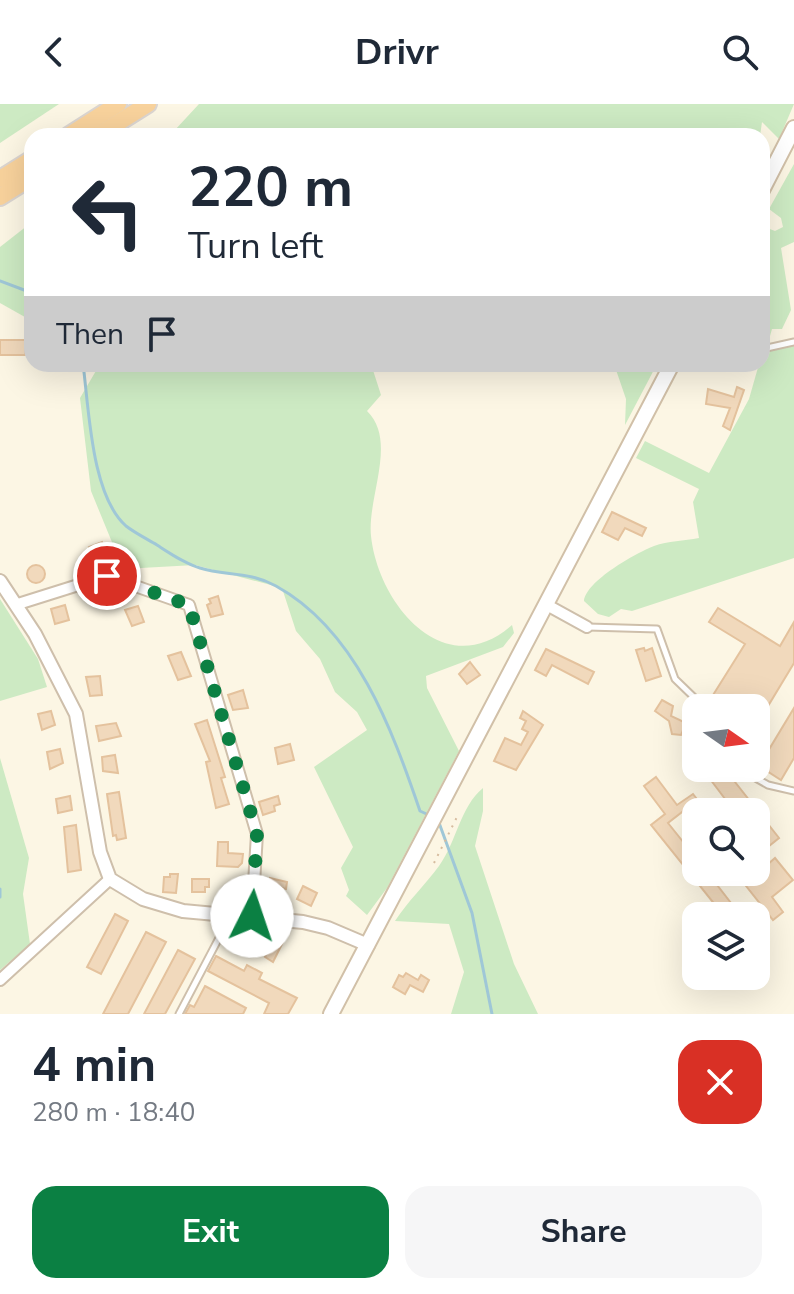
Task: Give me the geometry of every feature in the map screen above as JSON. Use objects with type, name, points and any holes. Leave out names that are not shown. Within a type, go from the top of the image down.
[{"type":"highway","points":[[80,128],[118,104]]},
{"type":"highway","points":[[110,128],[148,104]]},
{"type":"highway","points":[[0,179],[24,164]]},
{"type":"highway","points":[[0,197],[24,182]]},
{"type":"main road","points":[[770,174],[794,128]]},
{"type":"main road","points":[[331,1014],[670,372]]},
{"type":"street","points":[[18,604],[107,576],[189,605],[257,834],[252,916]]},
{"type":"street","points":[[0,581],[18,604],[76,714],[100,852],[110,879],[143,899],[183,911],[252,916],[328,928],[368,945]]},
{"type":"street","points":[[547,605],[587,627]]},
{"type":"street","points":[[0,980],[110,879]]},
{"type":"lane","points":[[770,347],[794,342]]},
{"type":"lane","points":[[587,627],[657,629],[675,679],[691,694]]},
{"type":"lane","points":[[763,782],[794,791]]},
{"type":"lane","points":[[179,1014],[231,914]]},
{"type":"path","points":[[434,863],[457,817]]},
{"type":"green space","points":[[0,104],[59,104],[0,143]]},
{"type":"green space","points":[[199,104],[794,104],[779,139],[762,122],[761,128],[177,128]]},
{"type":"green space","points":[[794,164],[794,242],[781,248],[791,310],[782,329],[772,329],[770,336],[770,229],[775,231],[783,227],[781,218],[770,207]]},
{"type":"green space","points":[[24,228],[24,316],[0,303],[0,247]]},
{"type":"green space","points":[[794,345],[794,558],[632,611],[621,609],[609,617],[598,614],[584,601],[602,577],[624,561],[654,546],[699,538],[693,502],[699,489],[636,458],[645,441],[709,473],[749,399],[757,372],[770,372],[770,349]]},
{"type":"green space","points":[[95,372],[374,372],[381,395],[367,411],[376,423],[381,453],[371,536],[376,562],[386,587],[419,628],[439,641],[462,646],[487,641],[512,625],[514,633],[503,647],[426,676],[427,688],[459,751],[387,888],[367,915],[346,896],[349,890],[341,868],[353,847],[314,767],[367,730],[357,712],[335,692],[320,659],[296,631],[282,588],[195,565],[123,569],[91,491],[80,398]]},
{"type":"green space","points":[[617,372],[653,372],[625,425],[626,399]]},
{"type":"green space","points":[[0,599],[38,659],[47,687],[0,701]]},
{"type":"green space","points":[[0,758],[29,858],[23,894],[30,944],[0,970]]},
{"type":"green space","points":[[483,788],[483,811],[475,846],[514,964],[538,1014],[451,1014],[464,972],[449,924],[395,921],[439,866],[469,805]]},
{"type":"building","points":[[0,340],[24,340],[24,355],[0,355]]},
{"type":"building","points":[[737,387],[744,390],[730,430],[723,426],[730,408],[706,404],[708,389],[734,397]]},
{"type":"building","points":[[612,512],[646,528],[642,536],[625,528],[618,540],[602,532]]},
{"type":"building","points":[[102,542],[107,556],[94,561],[89,547]]},
{"type":"building","points":[[36,565],[45,574],[36,583],[27,574]]},
{"type":"building","points":[[218,596],[223,614],[211,617],[207,605],[211,603],[209,599]]},
{"type":"building","points":[[65,605],[69,620],[55,624],[51,609]]},
{"type":"building","points":[[138,606],[144,622],[132,626],[125,610]]},
{"type":"building","points":[[718,608],[780,646],[794,622],[794,663],[770,703],[770,694],[714,694],[745,644],[709,622]]},
{"type":"building","points":[[644,648],[645,651],[652,648],[661,676],[646,681],[636,650]]},
{"type":"building","points":[[546,649],[594,672],[588,684],[552,665],[546,676],[535,670]]},
{"type":"building","points":[[181,652],[191,676],[178,680],[168,656]]},
{"type":"building","points":[[470,662],[480,675],[467,684],[459,674]]},
{"type":"building","points":[[100,676],[102,695],[90,696],[86,677]]},
{"type":"building","points":[[243,690],[248,708],[233,710],[228,695]]},
{"type":"building","points":[[662,700],[673,706],[671,716],[682,721],[681,735],[672,734],[669,721],[655,711]]},
{"type":"building","points":[[794,708],[794,758],[781,780],[770,773],[770,748]]},
{"type":"building","points":[[51,711],[55,725],[42,730],[38,714]]},
{"type":"building","points":[[523,711],[543,725],[516,770],[494,761],[505,738],[521,745],[528,732],[522,729],[526,721],[520,718]]},
{"type":"building","points":[[207,720],[225,777],[221,778],[229,804],[216,808],[206,762],[210,761],[195,724]]},
{"type":"building","points":[[116,723],[121,736],[99,741],[96,726]]},
{"type":"building","points":[[290,744],[294,760],[278,764],[275,748]]},
{"type":"building","points":[[60,749],[63,763],[50,769],[47,752]]},
{"type":"building","points":[[115,755],[118,773],[103,771],[102,757]]},
{"type":"building","points":[[656,777],[677,805],[682,802],[682,812],[668,823],[682,840],[682,864],[651,825],[665,814],[644,786]]},
{"type":"building","points":[[712,782],[735,782],[748,798],[724,798]]},
{"type":"building","points":[[119,792],[126,838],[117,840],[116,835],[113,836],[107,794]]},
{"type":"building","points":[[70,796],[72,810],[58,813],[56,799]]},
{"type":"building","points":[[278,796],[280,804],[274,806],[275,811],[263,815],[259,802]]},
{"type":"building","points":[[76,825],[81,870],[68,872],[64,827]]},
{"type":"building","points":[[770,827],[779,838],[770,845]]},
{"type":"building","points":[[218,842],[228,842],[228,853],[243,854],[238,867],[217,866]]},
{"type":"building","points":[[775,858],[793,880],[772,897],[783,912],[773,920],[770,902],[759,902],[746,886],[770,886],[770,862]]},
{"type":"building","points":[[170,874],[178,874],[176,893],[163,892],[164,877],[170,877]]},
{"type":"building","points":[[270,878],[287,882],[286,889],[282,888],[280,894],[267,891]]},
{"type":"building","points":[[192,879],[209,879],[209,887],[205,887],[205,892],[192,892]]},
{"type":"building","points":[[303,886],[317,893],[311,906],[297,899]]},
{"type":"building","points":[[700,886],[718,886],[730,902],[713,902]]},
{"type":"building","points":[[115,914],[128,921],[101,974],[87,967]]},
{"type":"building","points":[[146,932],[166,942],[128,1014],[103,1014]]},
{"type":"building","points":[[274,939],[283,942],[273,962],[265,957]]},
{"type":"building","points":[[178,950],[195,959],[165,1014],[144,1014]]},
{"type":"building","points":[[216,956],[244,971],[247,965],[262,973],[259,979],[297,998],[288,1014],[264,1014],[269,1003],[208,971]]},
{"type":"building","points":[[406,973],[418,980],[421,975],[429,980],[423,992],[410,985],[405,994],[393,987],[399,975],[403,977]]},
{"type":"building","points":[[205,986],[246,1008],[243,1014],[185,1014],[190,1005],[194,1007]]},
{"type":"waterway","points":[[0,281],[24,290]]},
{"type":"waterway","points":[[84,372],[94,450],[105,494],[114,512],[130,529],[188,564],[256,578],[276,586],[304,605],[328,628],[368,684],[397,747],[420,811],[431,816]]},
{"type":"waterway","points":[[438,820],[472,913],[492,1014]]},
{"type":"waterway","points":[[0,889],[0,897]]},
{"type":"route","points":[[107,576],[189,605],[257,834],[252,916]]}]
